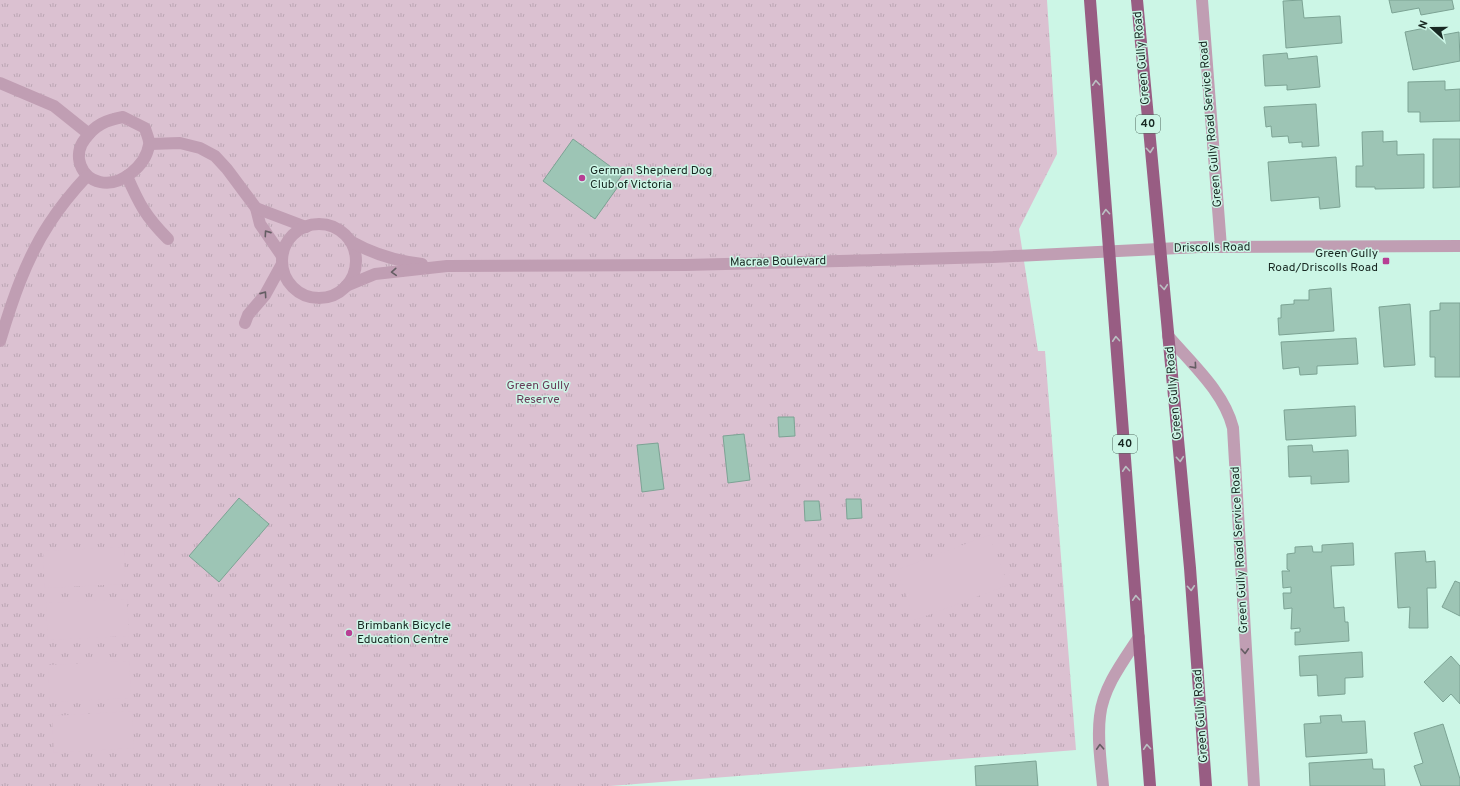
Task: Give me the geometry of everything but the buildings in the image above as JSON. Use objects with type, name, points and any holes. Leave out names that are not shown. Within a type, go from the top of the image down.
[{"type":"main road","name":"40","points":[[1090,0],[1140,637],[1150,786]]},
{"type":"main road","name":"Green Gully Road","points":[[1137,0],[1190,571],[1206,786]]},
{"type":"street","name":"Green Gully Road Service Road","points":[[1202,0],[1221,247]]},
{"type":"street","points":[[0,83],[54,106],[89,134]]},
{"type":"street","points":[[123,117],[144,128],[150,144],[144,162],[137,169],[127,176],[110,182],[100,182],[86,176],[78,158],[79,149],[89,134],[103,122],[123,117]]},
{"type":"street","points":[[150,144],[180,143],[200,148],[215,156],[227,169],[256,208],[260,224],[282,260],[284,274],[294,289],[311,298],[330,296],[346,286],[353,276],[356,264],[355,252],[350,241],[342,232],[330,226],[318,224],[306,227],[290,238],[282,260],[265,295],[248,314],[245,323]]},
{"type":"street","points":[[0,341],[20,284],[48,226],[64,202],[86,176]]},
{"type":"street","points":[[127,176],[139,204],[150,221],[168,239]]},
{"type":"street","points":[[256,208],[306,227]]},
{"type":"street","name":"Macrae Boulevard","points":[[350,241],[383,257],[400,262],[447,266],[686,265],[993,257],[1109,251]]},
{"type":"street","name":"Driscolls Road","points":[[1109,251],[1221,247],[1460,246]]},
{"type":"street","name":"Macrae Boulevard","points":[[346,286],[375,274],[447,266]]},
{"type":"street","name":"Green Gully Road Service Road","points":[[1168,336],[1215,390],[1230,414],[1234,428],[1254,786]]},
{"type":"street","points":[[1103,786],[1099,728],[1103,703],[1124,660],[1140,637]]},
{"type":"green space","name":"Green Gully Reserve","points":[[0,0],[1047,0],[1057,154],[1019,229],[1038,351],[1045,351],[1076,750],[610,786],[0,786]]},
{"type":"green space","points":[[989,535],[1008,585],[915,620],[897,570]]},
{"type":"green space","points":[[124,547],[125,584],[45,588],[43,551]]},
{"type":"green space","points":[[127,599],[129,636],[48,640],[46,603]]},
{"type":"green space","points":[[129,661],[131,698],[50,702],[48,665]]},
{"type":"green space","points":[[132,711],[134,748],[54,753],[52,716]]},
{"type":"place","name":"German Shepherd Dog Club of Victoria","points":[[582,178]]},
{"type":"place","name":"Green Gully Road/Driscolls Road","points":[[1386,261]]},
{"type":"place","name":"Brimbank Bicycle Education Centre","points":[[349,633]]}]
